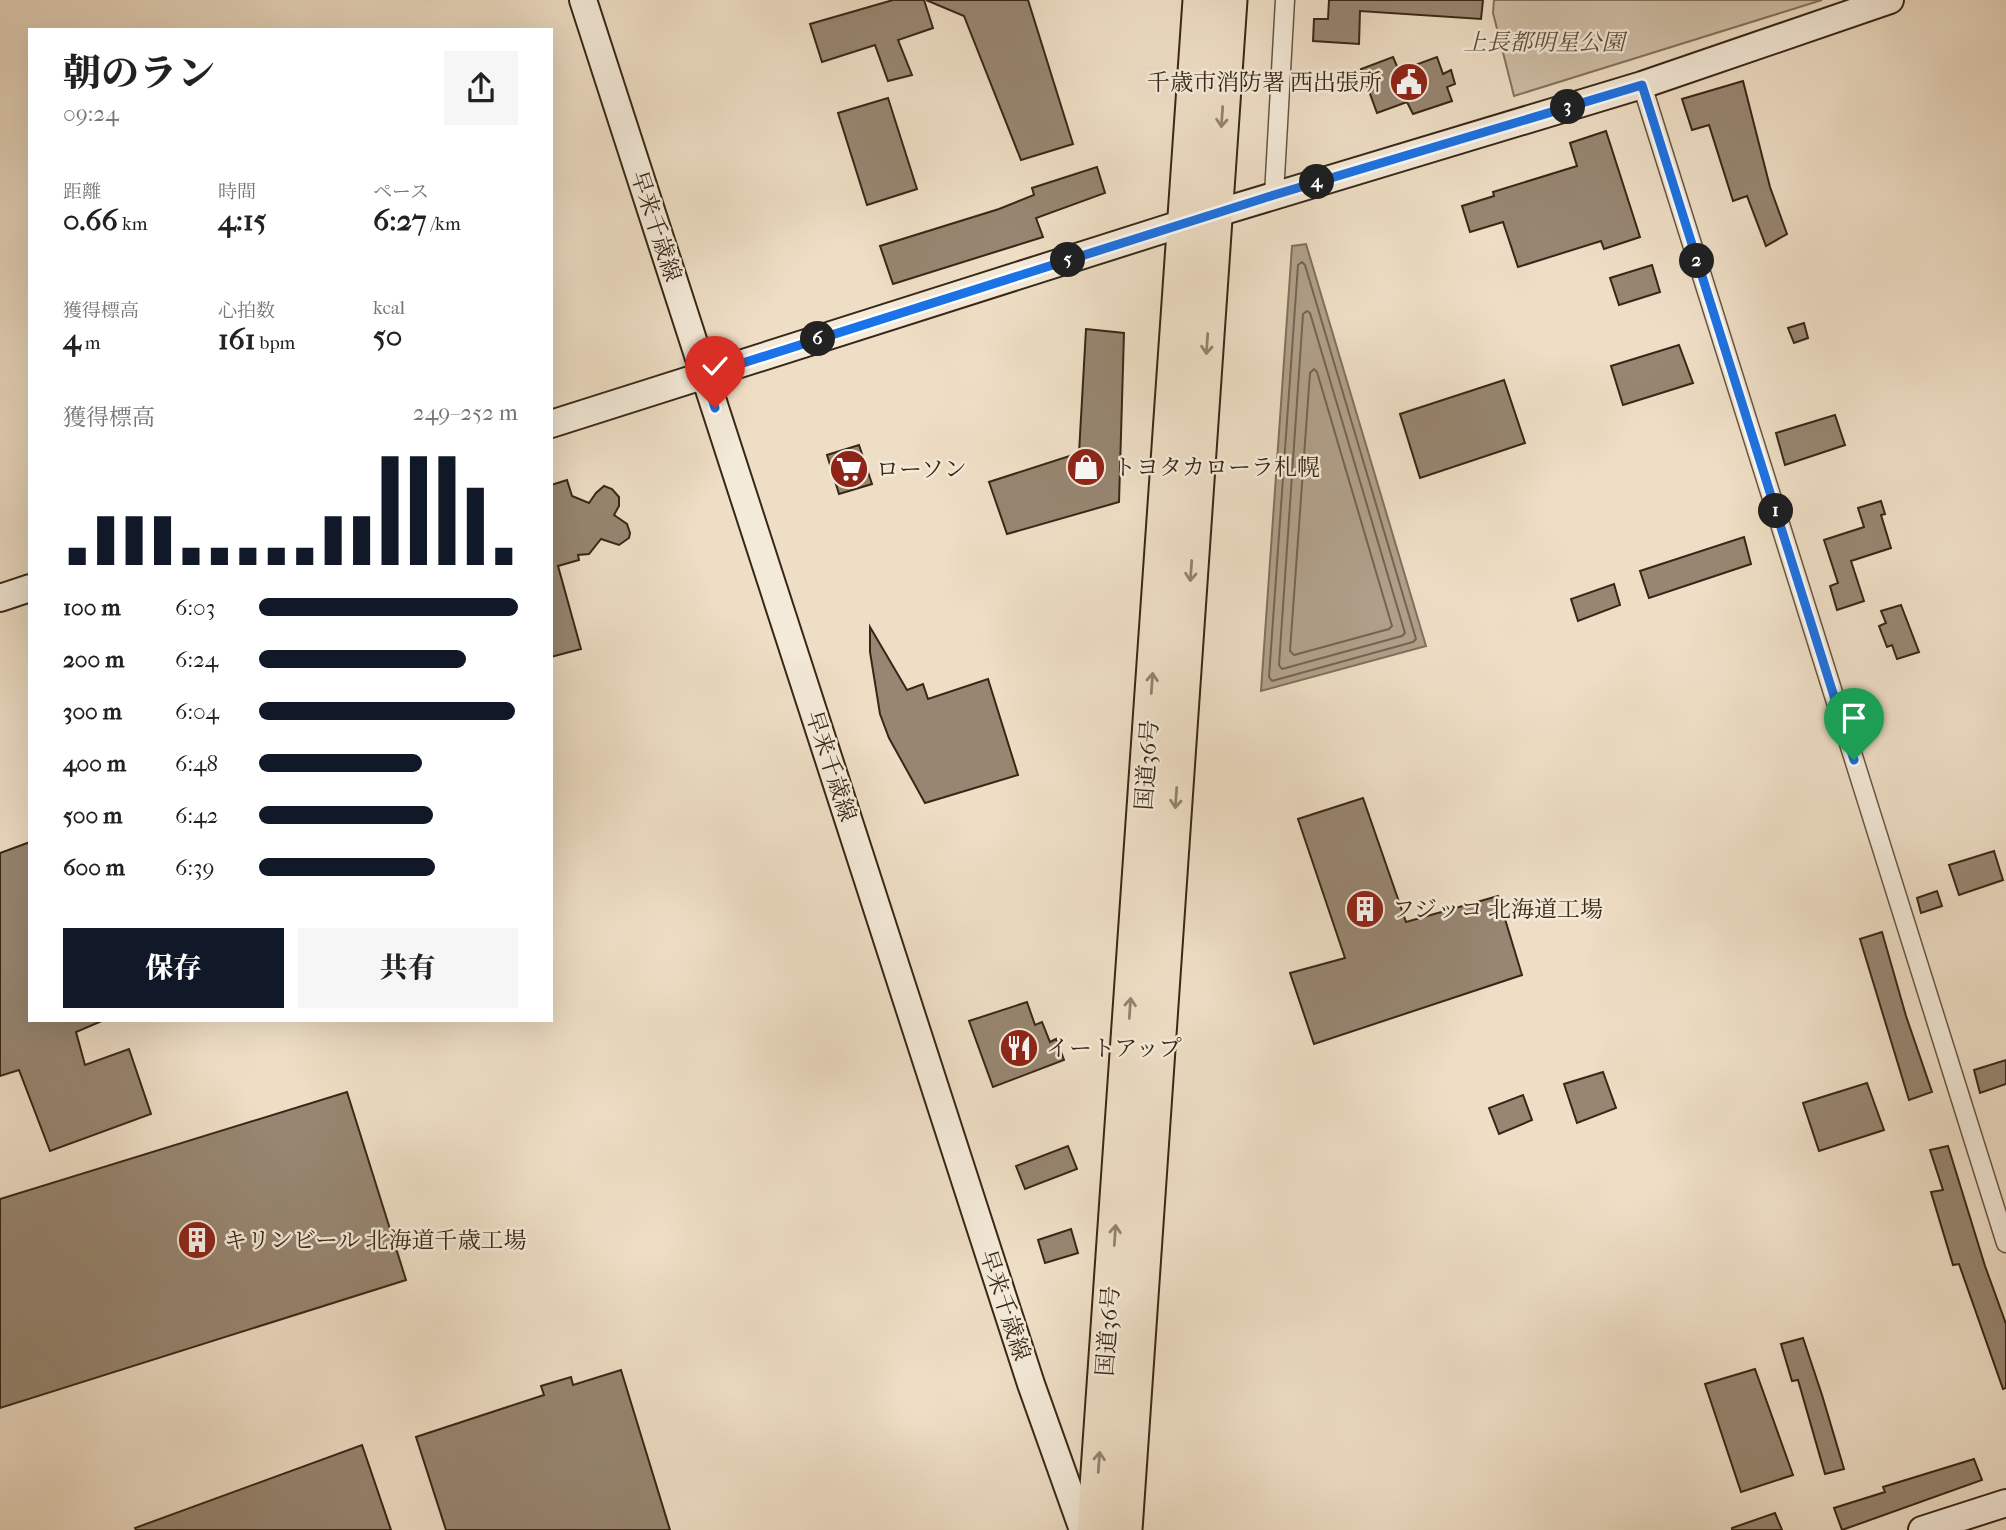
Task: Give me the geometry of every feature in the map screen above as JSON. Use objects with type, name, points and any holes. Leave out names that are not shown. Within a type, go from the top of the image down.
[{"type":"highway","name":"国道36号","points":[[1094,1530],[1200,0]]},
{"type":"highway","name":"国道36号","points":[[1125,1530],[1230,0]]},
{"type":"main road","name":"早来千歳線","points":[[583,0],[1027,1371],[1083,1530]]},
{"type":"main road","points":[[553,423],[1274,195],[1642,85],[1891,0]]},
{"type":"main road","points":[[0,598],[28,589]]},
{"type":"main road","points":[[1922,1530],[2006,1503]]},
{"type":"street","points":[[1274,195],[1285,0]]},
{"type":"street","points":[[1642,85],[2006,1243]]},
{"type":"green space","name":"上長都明星公園","points":[[1494,0],[1822,0],[1514,96],[1493,13]]},
{"type":"water","points":[[1306,244],[1426,646],[1261,691],[1292,246]]},
{"type":"building","points":[[893,0],[924,0],[933,28],[898,40],[912,75],[888,81],[875,45],[822,62],[810,24]]},
{"type":"building","points":[[926,0],[1028,0],[1073,144],[1021,160],[964,16]]},
{"type":"building","points":[[1329,0],[1483,0],[1481,19],[1360,11],[1359,44],[1313,41],[1314,19],[1328,19]]},
{"type":"building","points":[[1393,57],[1399,71],[1437,57],[1443,74],[1451,70],[1455,84],[1447,87],[1452,101],[1413,114],[1407,102],[1377,113],[1361,69]]},
{"type":"building","points":[[1743,81],[1770,187],[1787,234],[1766,246],[1747,196],[1733,201],[1709,125],[1692,130],[1682,99]]},
{"type":"building","points":[[888,98],[917,189],[867,205],[838,113]]},
{"type":"building","points":[[1606,131],[1640,237],[1604,249],[1601,241],[1518,267],[1503,222],[1470,232],[1462,206],[1494,196],[1493,192],[1577,166],[1570,143]]},
{"type":"building","points":[[1097,167],[1105,193],[1036,218],[1043,237],[893,284],[880,246],[999,209],[1034,195],[1032,188]]},
{"type":"building","points":[[1652,265],[1660,292],[1619,305],[1610,278]]},
{"type":"building","points":[[1804,323],[1808,338],[1794,343],[1788,328]]},
{"type":"building","points":[[1086,329],[1124,333],[1119,502],[1007,534],[989,482],[1079,453]]},
{"type":"building","points":[[1679,345],[1693,383],[1623,405],[1611,366]]},
{"type":"building","points":[[1504,380],[1525,443],[1420,478],[1400,414]]},
{"type":"building","points":[[1835,415],[1845,445],[1785,465],[1776,433]]},
{"type":"building","name":"ローソン","points":[[859,445],[872,484],[839,494],[827,455]]},
{"type":"building","points":[[567,480],[572,496],[589,503],[604,486],[612,489],[619,497],[619,506],[614,515],[627,524],[630,533],[629,538],[619,545],[601,539],[589,554],[578,555],[579,560],[558,566],[581,649],[553,656],[553,484]]},
{"type":"building","points":[[1881,501],[1885,514],[1881,515],[1891,548],[1851,561],[1864,601],[1837,610],[1830,586],[1838,583],[1824,540],[1864,527],[1858,508]]},
{"type":"building","points":[[1744,537],[1751,564],[1649,598],[1640,571]]},
{"type":"building","points":[[1614,584],[1620,605],[1578,621],[1571,599]]},
{"type":"building","points":[[1901,605],[1919,652],[1897,659],[1892,645],[1887,647],[1879,626],[1886,623],[1881,611]]},
{"type":"building","points":[[870,627],[907,690],[923,684],[928,699],[988,679],[1018,775],[925,803],[889,738],[880,714],[870,652]]},
{"type":"building","name":"フジッコ 北海道工場","points":[[1363,798],[1406,922],[1498,896],[1522,975],[1314,1044],[1290,973],[1345,958],[1298,819]]},
{"type":"building","points":[[28,843],[28,1022],[99,1022],[76,1032],[85,1065],[129,1049],[151,1114],[50,1151],[19,1070],[0,1076],[0,853]]},
{"type":"building","points":[[1994,851],[2003,880],[1959,895],[1949,865]]},
{"type":"building","points":[[1937,891],[1942,906],[1921,913],[1917,898]]},
{"type":"building","points":[[1882,932],[1906,1016],[1932,1092],[1909,1100],[1860,939]]},
{"type":"building","points":[[1027,1002],[1035,1025],[1042,1022],[1050,1042],[1056,1039],[1064,1060],[993,1087],[969,1021]]},
{"type":"building","points":[[2006,1060],[2006,1084],[1980,1093],[1974,1070]]},
{"type":"building","points":[[1603,1072],[1616,1108],[1577,1123],[1564,1084]]},
{"type":"building","points":[[1867,1083],[1884,1130],[1819,1151],[1803,1103]]},
{"type":"building","name":"キリンビール 北海道千歳工場","points":[[347,1092],[406,1280],[0,1408],[0,1199]]},
{"type":"building","points":[[1523,1095],[1532,1120],[1499,1134],[1489,1108]]},
{"type":"building","points":[[1068,1146],[1077,1169],[1025,1189],[1016,1166]]},
{"type":"building","points":[[1948,1146],[2006,1324],[2006,1388],[2003,1389],[1959,1264],[1953,1265],[1931,1192],[1943,1190],[1930,1150]]},
{"type":"building","points":[[1071,1229],[1078,1253],[1045,1263],[1038,1240]]},
{"type":"building","points":[[1803,1338],[1844,1469],[1825,1474],[1798,1380],[1792,1381],[1781,1344]]},
{"type":"building","points":[[1755,1369],[1793,1475],[1741,1492],[1705,1384]]},
{"type":"building","points":[[621,1370],[670,1530],[446,1530],[416,1437],[544,1395],[541,1386],[571,1377],[573,1385]]},
{"type":"building","points":[[362,1445],[391,1530],[135,1528]]},
{"type":"building","points":[[1974,1459],[1982,1480],[1842,1530],[1834,1508],[1885,1492],[1883,1487]]},
{"type":"building","points":[[1775,1513],[1782,1530],[1732,1530],[1732,1528]]},
{"type":"place","name":"千歳市消防署 西出張所","points":[[1409,82]]},
{"type":"place","name":"トヨタカローラ札幌","points":[[1086,467]]},
{"type":"place","name":"ローソン","points":[[849,469]]},
{"type":"place","name":"フジッコ 北海道工場","points":[[1365,909]]},
{"type":"place","name":"イートアップ","points":[[1019,1048]]},
{"type":"place","name":"キリンビール 北海道千歳工場","points":[[197,1240]]},
{"type":"route","points":[[715,408],[705,375],[1274,195],[1642,85],[1854,760]]}]
